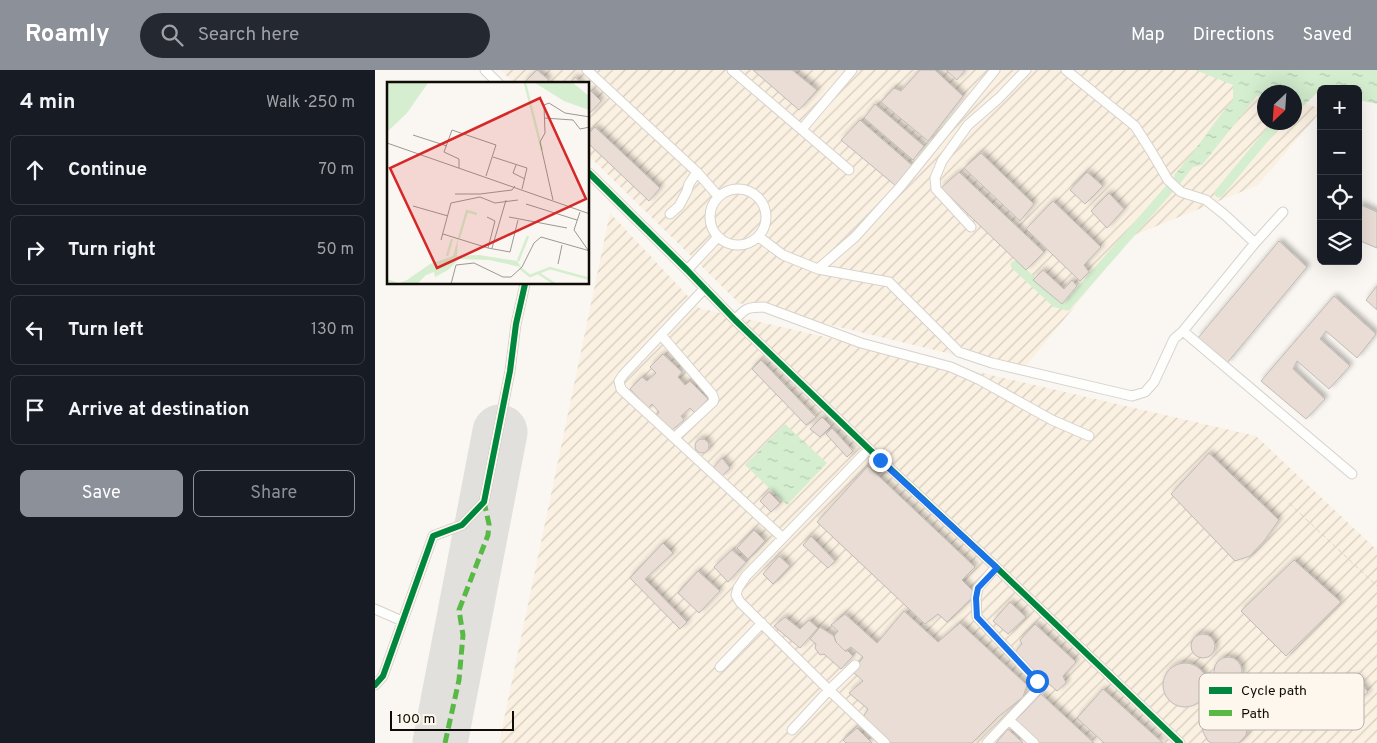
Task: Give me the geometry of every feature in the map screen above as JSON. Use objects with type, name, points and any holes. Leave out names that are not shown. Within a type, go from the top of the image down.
[{"type":"street","points":[[485,70],[497,82]]},
{"type":"street","points":[[587,70],[697,172],[718,196]]},
{"type":"street","points":[[732,70],[849,170]]},
{"type":"street","points":[[802,129],[852,70]]},
{"type":"street","points":[[818,269],[855,237],[901,186],[995,70]]},
{"type":"street","points":[[971,227],[936,189],[935,178],[942,161],[968,125],[999,98],[1026,70]]},
{"type":"street","points":[[1066,70],[1135,126],[1151,150],[1167,180],[1181,192],[1206,200],[1255,243]]},
{"type":"street","points":[[670,214],[679,206],[697,172]]},
{"type":"street","points":[[590,174],[735,320],[1180,743]]},
{"type":"street","points":[[736,188],[754,194],[761,201],[765,209],[766,219],[764,229],[759,237],[742,245],[732,245],[723,242],[718,237],[711,228],[709,211],[718,196],[736,188]]},
{"type":"street","points":[[759,237],[783,255],[818,269],[889,282],[959,352],[992,363],[1132,396],[1145,392],[1153,382],[1174,338],[1183,331],[1283,212]]},
{"type":"street","points":[[687,270],[718,237]]},
{"type":"street","points":[[375,685],[383,676],[433,536],[462,525],[484,502],[511,371],[516,324],[525,285]]},
{"type":"street","points":[[705,288],[623,375],[619,382],[621,389],[783,538]]},
{"type":"street","points":[[735,320],[743,311],[750,307],[764,307],[861,344],[951,367],[980,380],[1052,420],[1089,436]]},
{"type":"street","points":[[1183,331],[1352,474]]},
{"type":"street","points":[[661,335],[713,394],[714,398],[713,402],[674,438]]},
{"type":"street","points":[[869,449],[746,576],[736,595],[740,602],[885,743]]},
{"type":"street","points":[[987,743],[1038,689],[1037,681],[977,617],[976,598],[978,588],[997,568]]},
{"type":"street","points":[[375,609],[402,621]]},
{"type":"street","points":[[720,667],[761,622]]},
{"type":"street","points":[[792,730],[855,665]]},
{"type":"street","points":[[1009,720],[1034,743]]},
{"type":"path","points":[[1289,503],[1377,586]]},
{"type":"shaded area","points":[[501,70],[1206,70],[1257,89],[1257,130],[1302,130],[1302,102],[1317,108],[1317,116],[1258,185],[1132,236],[1022,371],[739,303],[590,157],[590,82],[513,82]]},
{"type":"shaded area","points":[[610,213],[699,308],[1256,436],[1377,550],[1377,743],[499,743]]},
{"type":"water","points":[[1195,70],[1377,70],[1377,104],[1362,101],[1362,85],[1317,85],[1317,93],[1302,107],[1302,85],[1257,85],[1257,96],[1202,165],[1193,167],[1182,181],[1174,175],[1233,100],[1233,85]]},
{"type":"water","points":[[785,424],[827,463],[787,505],[745,465]]},
{"type":"building","points":[[537,70],[549,80],[547,82],[525,82]]},
{"type":"building","points":[[753,70],[792,70],[817,90],[799,110]]},
{"type":"building","points":[[920,70],[935,70],[963,96],[928,141],[881,102],[894,88],[901,91]]},
{"type":"building","points":[[946,70],[965,70],[957,80]]},
{"type":"building","points":[[575,77],[581,82],[571,82]]},
{"type":"building","points":[[590,90],[601,101],[590,113]]},
{"type":"building","points":[[875,104],[924,146],[913,160],[864,118]]},
{"type":"building","points":[[860,120],[913,166],[896,186],[841,140]]},
{"type":"building","points":[[595,127],[660,188],[649,201],[590,145],[590,132]]},
{"type":"building","points":[[981,153],[1034,204],[1020,221],[964,168]]},
{"type":"building","points":[[959,172],[1044,252],[1026,270],[941,188]]},
{"type":"building","points":[[1087,172],[1103,186],[1085,204],[1070,190]]},
{"type":"building","points":[[1109,193],[1124,209],[1107,228],[1091,211]]},
{"type":"building","points":[[1053,201],[1101,247],[1084,265],[1089,272],[1080,281],[1026,229]]},
{"type":"building","points":[[1362,205],[1377,212],[1377,248],[1362,242]]},
{"type":"building","points":[[1279,241],[1307,267],[1227,363],[1198,338]]},
{"type":"building","points":[[1043,270],[1064,289],[1072,280],[1077,286],[1062,304],[1033,280]]},
{"type":"building","points":[[1377,286],[1377,310],[1366,300]]},
{"type":"building","points":[[1334,296],[1376,334],[1357,358],[1326,331],[1320,339],[1350,366],[1329,389],[1297,361],[1293,369],[1325,399],[1306,419],[1261,381]]},
{"type":"building","points":[[663,354],[682,372],[678,377],[685,385],[690,381],[708,399],[695,413],[690,408],[681,416],[684,420],[671,431],[656,416],[659,412],[652,404],[648,408],[630,389],[642,377],[647,381],[656,373],[650,367]]},
{"type":"building","points":[[761,360],[816,417],[806,425],[752,369]]},
{"type":"building","points":[[822,417],[831,426],[820,437],[810,429]]},
{"type":"building","points":[[832,428],[853,451],[847,457],[826,434]]},
{"type":"building","points":[[699,439],[705,439],[709,446],[705,453],[699,453],[695,449],[695,443]]},
{"type":"building","points":[[1209,453],[1279,520],[1250,556],[1235,561],[1171,494]]},
{"type":"building","points":[[722,458],[730,468],[721,477],[712,469]]},
{"type":"building","points":[[868,466],[975,567],[962,580],[976,594],[947,622],[938,614],[925,624],[817,522]]},
{"type":"building","points":[[769,492],[780,503],[771,512],[760,501]]},
{"type":"building","points":[[754,530],[765,541],[748,559],[737,548]]},
{"type":"building","points":[[811,536],[835,561],[828,568],[803,545]]},
{"type":"building","points":[[663,543],[673,553],[645,579],[687,622],[680,629],[630,578]]},
{"type":"building","points":[[732,550],[746,562],[728,582],[714,567]]},
{"type":"building","points":[[779,556],[790,566],[773,584],[763,574]]},
{"type":"building","points":[[1294,560],[1341,602],[1286,656],[1241,611]]},
{"type":"building","points":[[698,571],[720,591],[699,613],[678,593]]},
{"type":"building","points":[[1010,602],[1026,617],[1008,634],[993,621]]},
{"type":"building","points":[[904,611],[938,642],[960,623],[1027,685],[1023,697],[998,717],[972,743],[890,743],[863,717],[868,709],[849,693],[863,681],[853,672],[863,657],[851,647],[845,651],[836,642],[834,636],[838,631],[831,625],[845,614],[877,643]]},
{"type":"building","points":[[785,617],[800,629],[809,620],[818,628],[800,648],[774,626]]},
{"type":"building","points":[[1035,624],[1076,662],[1063,676],[1066,683],[1057,691],[1014,653],[1022,644],[1020,640]]},
{"type":"building","points":[[820,627],[834,636],[836,642],[853,656],[841,669],[824,654],[820,655],[815,648],[816,644],[810,639]]},
{"type":"building","points":[[1203,634],[1212,637],[1215,646],[1212,655],[1203,658],[1194,655],[1191,646],[1194,637]]},
{"type":"building","points":[[1223,658],[1233,658],[1241,666],[1242,673],[1214,673],[1215,666]]},
{"type":"building","points":[[1181,663],[1189,663],[1201,669],[1203,673],[1199,673],[1199,702],[1189,707],[1181,707],[1169,701],[1163,689],[1163,681],[1169,669]]},
{"type":"building","points":[[1364,687],[1368,692],[1364,696]]},
{"type":"building","points":[[1103,689],[1163,743],[1104,743],[1077,718]]},
{"type":"building","points":[[1041,694],[1094,743],[1039,743],[1015,721]]},
{"type":"building","points":[[857,728],[872,743],[846,743],[843,740]]},
{"type":"building","points":[[1008,729],[1023,743],[996,743]]},
{"type":"building","points":[[1203,730],[1247,730],[1246,735],[1239,743],[1211,743]]},
{"type":"waterway","points":[[1219,193],[1271,130]]},
{"type":"waterway","points":[[1015,265],[1056,303],[1067,306],[1178,179]]},
{"type":"runway","points":[[440,743],[500,432]]},
{"type":"marked path","points":[[445,743],[459,680],[463,635],[459,610],[488,535],[489,524],[484,502]]},
{"type":"cycle path","points":[[590,174],[735,320],[1180,743]]},
{"type":"cycle path","points":[[375,685],[383,676],[433,536],[462,525],[484,502],[525,285]]},
{"type":"route","points":[[880,460],[997,568],[978,588],[976,598],[977,617],[1037,681]]}]
